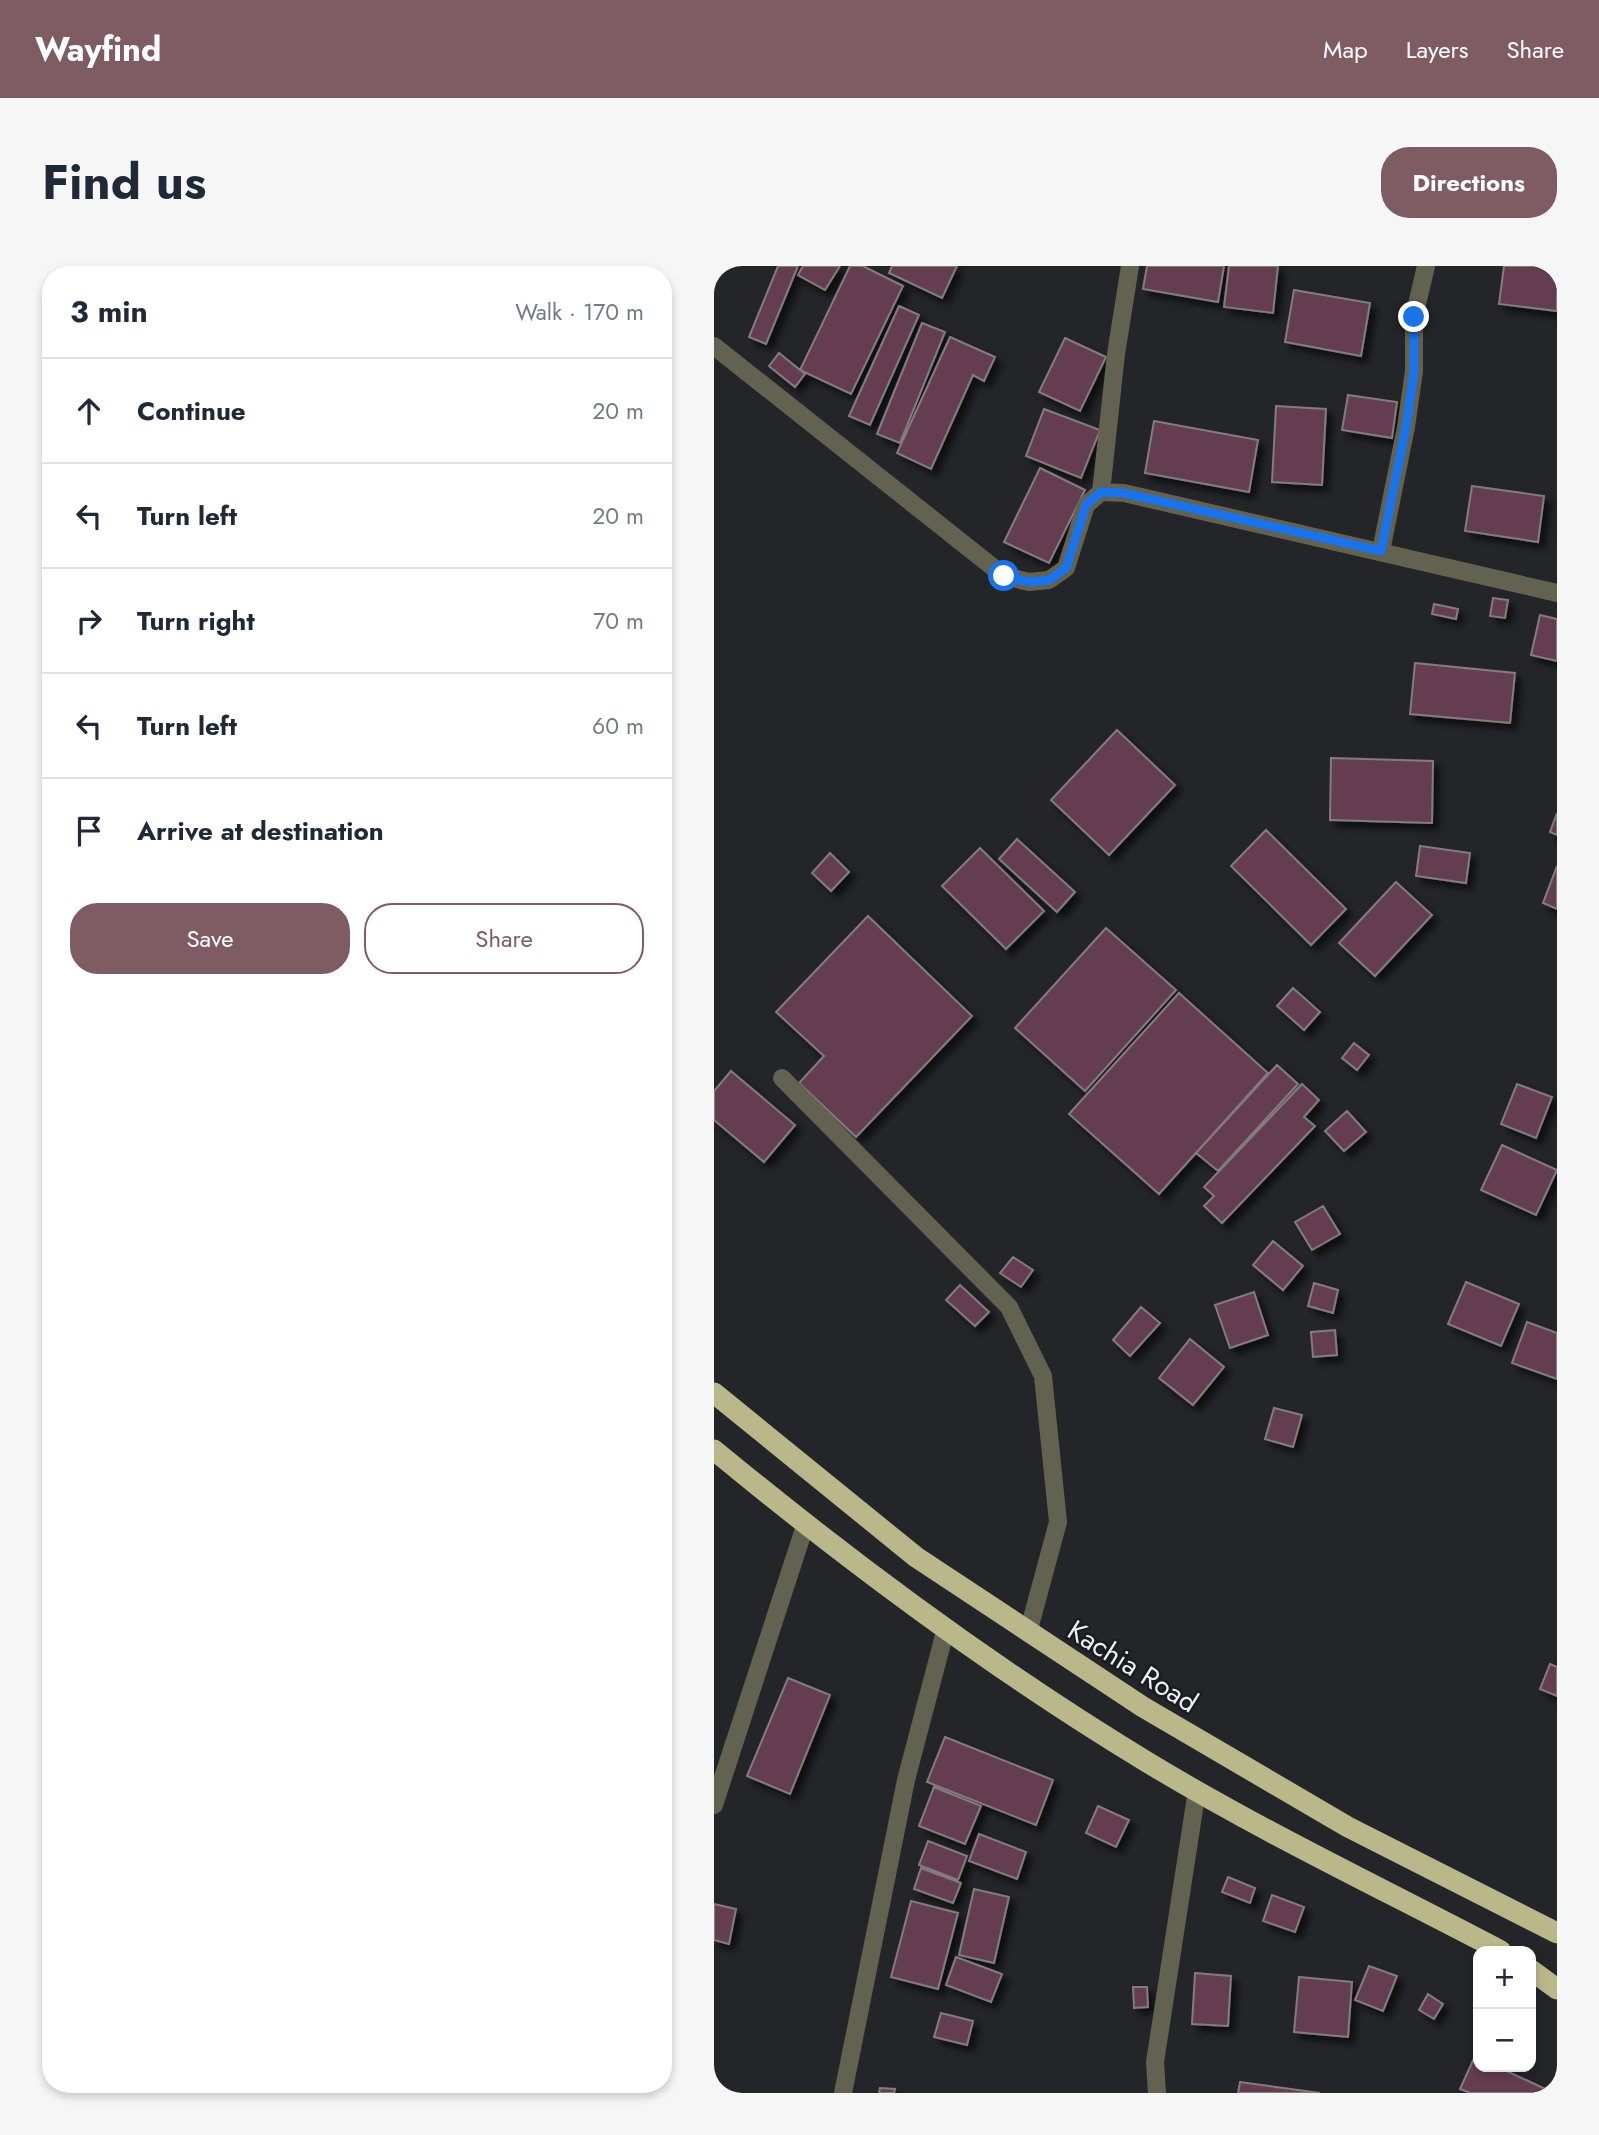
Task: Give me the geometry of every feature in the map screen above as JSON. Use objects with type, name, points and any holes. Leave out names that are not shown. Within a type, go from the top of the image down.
[{"type":"highway","name":"Kachia Road","points":[[714,1394],[916,1558],[1143,1707],[1348,1827],[1557,1933]]},
{"type":"highway","points":[[714,1450],[805,1526],[946,1628],[1147,1762],[1492,1946]]},
{"type":"highway","points":[[1536,1974],[1557,1989]]},
{"type":"street","points":[[714,346],[1004,576],[1029,582],[1049,580],[1066,568],[1086,505],[1101,492],[1116,354],[1130,266]]},
{"type":"street","points":[[1381,551],[1406,427],[1414,371],[1414,317],[1426,266]]},
{"type":"street","points":[[1101,492],[1124,493],[1557,593]]},
{"type":"street","points":[[782,1078],[1009,1307],[1043,1376],[1058,1522],[1028,1633]]},
{"type":"street","points":[[714,1805],[805,1526]]},
{"type":"street","points":[[843,2093],[906,1780],[946,1628]]},
{"type":"street","points":[[1157,2093],[1155,2062],[1197,1790]]},
{"type":"building","points":[[778,266],[798,266],[766,344],[749,337]]},
{"type":"building","points":[[803,266],[840,266],[825,290],[798,275]]},
{"type":"building","points":[[850,266],[863,266],[903,286],[851,394],[800,370]]},
{"type":"building","points":[[892,266],[957,266],[942,298],[889,273]]},
{"type":"building","points":[[1147,266],[1224,266],[1218,302],[1143,289]]},
{"type":"building","points":[[1229,266],[1278,266],[1273,313],[1224,307]]},
{"type":"building","points":[[1504,266],[1557,266],[1557,311],[1499,304]]},
{"type":"building","points":[[1294,290],[1370,303],[1361,356],[1285,342]]},
{"type":"building","points":[[899,306],[919,315],[870,425],[849,416]]},
{"type":"building","points":[[922,323],[945,332],[900,443],[877,434]]},
{"type":"building","points":[[950,337],[995,357],[984,381],[973,375],[931,469],[897,453]]},
{"type":"building","points":[[1065,338],[1106,357],[1080,411],[1039,392]]},
{"type":"building","points":[[779,353],[805,374],[795,387],[769,366]]},
{"type":"building","points":[[1348,395],[1397,402],[1392,438],[1342,430]]},
{"type":"building","points":[[1276,406],[1326,409],[1322,485],[1272,482]]},
{"type":"building","points":[[1044,409],[1100,430],[1081,478],[1026,456]]},
{"type":"building","points":[[1154,421],[1258,440],[1249,492],[1145,473]]},
{"type":"building","points":[[1040,468],[1085,490],[1049,563],[1004,542]]},
{"type":"building","points":[[1472,486],[1544,496],[1538,542],[1465,531]]},
{"type":"building","points":[[1493,598],[1508,600],[1505,618],[1490,616]]},
{"type":"building","points":[[1434,604],[1458,609],[1456,619],[1432,614]]},
{"type":"building","points":[[1540,615],[1557,619],[1557,661],[1531,655]]},
{"type":"building","points":[[1415,663],[1515,673],[1510,723],[1410,714]]},
{"type":"building","points":[[1117,730],[1175,785],[1109,855],[1051,800]]},
{"type":"building","points":[[1331,758],[1433,761],[1432,823],[1330,820]]},
{"type":"building","points":[[1557,813],[1557,835],[1550,832]]},
{"type":"building","points":[[1266,830],[1346,909],[1311,945],[1231,866]]},
{"type":"building","points":[[1017,839],[1075,892],[1057,912],[999,859]]},
{"type":"building","points":[[1420,846],[1470,853],[1466,883],[1416,876]]},
{"type":"building","points":[[980,848],[1044,911],[1006,949],[942,886]]},
{"type":"building","points":[[830,853],[849,872],[831,891],[812,873]]},
{"type":"building","points":[[1557,866],[1557,909],[1543,903]]},
{"type":"building","points":[[1396,882],[1432,915],[1375,976],[1339,943]]},
{"type":"building","points":[[868,916],[972,1016],[856,1137],[799,1083],[824,1056],[776,1012]]},
{"type":"building","points":[[1106,928],[1176,990],[1085,1091],[1015,1028]]},
{"type":"building","points":[[1293,988],[1320,1012],[1304,1030],[1277,1006]]},
{"type":"building","points":[[1179,993],[1268,1073],[1159,1194],[1069,1114]]},
{"type":"building","points":[[1354,1043],[1369,1055],[1357,1070],[1342,1058]]},
{"type":"building","points":[[1277,1065],[1298,1084],[1218,1171],[1196,1153]]},
{"type":"building","points":[[731,1071],[795,1125],[764,1162],[714,1120],[714,1091]]},
{"type":"building","points":[[1302,1084],[1319,1100],[1304,1117],[1315,1126],[1222,1223],[1204,1206],[1214,1196],[1204,1187]]},
{"type":"building","points":[[1517,1084],[1552,1097],[1536,1138],[1501,1124]]},
{"type":"building","points":[[1347,1111],[1366,1132],[1344,1151],[1325,1131]]},
{"type":"building","points":[[1502,1145],[1557,1170],[1536,1215],[1481,1190]]},
{"type":"building","points":[[1323,1206],[1340,1234],[1312,1250],[1295,1222]]},
{"type":"building","points":[[1273,1241],[1303,1266],[1283,1290],[1253,1265]]},
{"type":"building","points":[[1013,1257],[1033,1270],[1021,1287],[1000,1273]]},
{"type":"building","points":[[1466,1282],[1519,1304],[1501,1346],[1448,1324]]},
{"type":"building","points":[[1314,1283],[1338,1290],[1333,1313],[1308,1306]]},
{"type":"building","points":[[960,1285],[989,1312],[975,1326],[946,1300]]},
{"type":"building","points":[[1254,1292],[1268,1335],[1230,1348],[1215,1305]]},
{"type":"building","points":[[1141,1307],[1160,1323],[1130,1356],[1113,1340]]},
{"type":"building","points":[[1527,1322],[1557,1333],[1557,1379],[1512,1363]]},
{"type":"building","points":[[1335,1330],[1337,1355],[1313,1357],[1311,1332]]},
{"type":"building","points":[[1190,1339],[1224,1367],[1193,1405],[1159,1378]]},
{"type":"building","points":[[1274,1408],[1302,1415],[1293,1447],[1265,1439]]},
{"type":"building","points":[[1550,1664],[1557,1667],[1557,1696],[1540,1689]]},
{"type":"building","points":[[788,1678],[830,1695],[790,1794],[747,1776]]},
{"type":"building","points":[[945,1737],[1053,1780],[1036,1825],[927,1782]]},
{"type":"building","points":[[934,1787],[981,1806],[965,1844],[919,1826]]},
{"type":"building","points":[[1098,1806],[1129,1820],[1116,1847],[1086,1833]]},
{"type":"building","points":[[979,1834],[1026,1852],[1017,1879],[969,1861]]},
{"type":"building","points":[[928,1841],[967,1856],[958,1880],[919,1865]]},
{"type":"building","points":[[921,1868],[961,1883],[953,1903],[914,1889]]},
{"type":"building","points":[[1228,1877],[1255,1888],[1250,1903],[1222,1892]]},
{"type":"building","points":[[974,1889],[1009,1897],[994,1963],[959,1955]]},
{"type":"building","points":[[1272,1895],[1304,1907],[1295,1932],[1263,1921]]},
{"type":"building","points":[[911,1901],[958,1913],[938,1989],[891,1977]]},
{"type":"building","points":[[714,1904],[736,1909],[729,1944],[714,1940]]},
{"type":"building","points":[[956,1957],[1002,1974],[991,2002],[946,1985]]},
{"type":"building","points":[[1369,1966],[1397,1976],[1383,2011],[1355,2000]]},
{"type":"building","points":[[1195,1973],[1231,1976],[1228,2026],[1192,2024]]},
{"type":"building","points":[[1299,1977],[1352,1982],[1348,2037],[1294,2032]]},
{"type":"building","points":[[1133,1987],[1147,1987],[1148,2007],[1134,2008]]},
{"type":"building","points":[[1428,1994],[1443,2004],[1434,2019],[1419,2010]]},
{"type":"building","points":[[941,2013],[973,2021],[967,2045],[934,2037]]},
{"type":"building","points":[[1473,2060],[1473,2072],[1509,2072],[1554,2093],[1470,2093],[1460,2089]]},
{"type":"building","points":[[1240,2082],[1320,2093],[1238,2093]]},
{"type":"building","points":[[880,2088],[895,2089],[894,2093],[879,2093]]},
{"type":"route","points":[[1004,576],[1029,582],[1049,580],[1066,568],[1086,505],[1101,492],[1124,493],[1381,551],[1406,427],[1414,371],[1414,317]]}]
